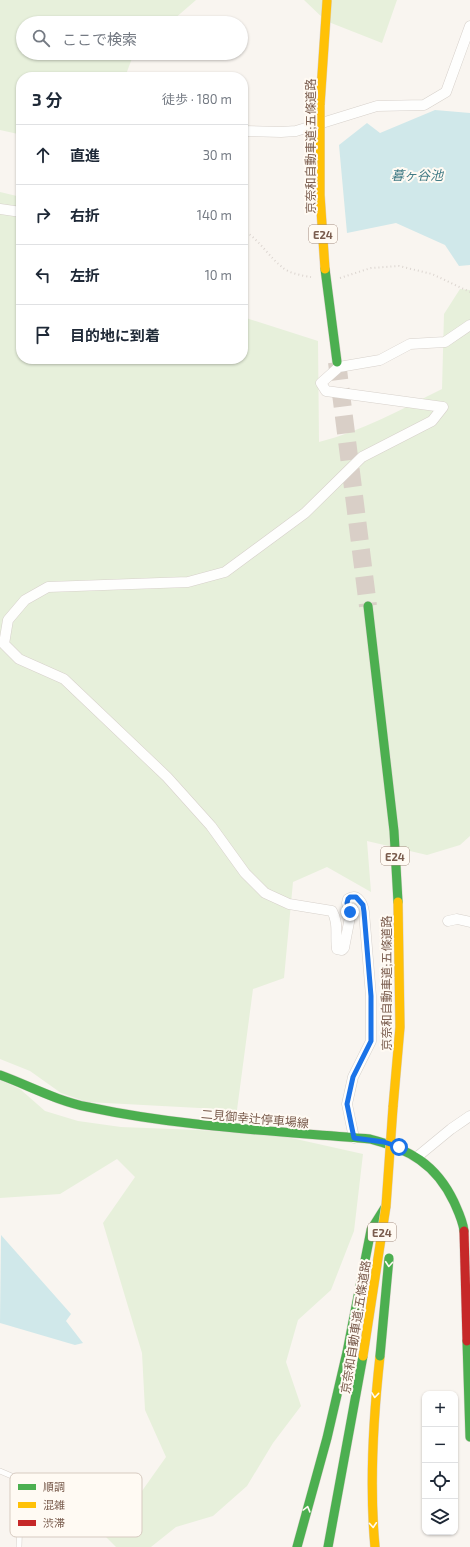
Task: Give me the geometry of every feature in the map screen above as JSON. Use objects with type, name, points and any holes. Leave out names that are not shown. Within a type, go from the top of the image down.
[{"type":"main road","name":"京奈和自動車道;五條道路","points":[[327,1],[320,106],[320,158],[322,225],[328,291],[337,362]]},
{"type":"main road","name":"京奈和自動車道;五條道路","points":[[328,1547],[363,1356],[386,1206],[400,1027],[398,891],[394,831],[368,606]]},
{"type":"main road","name":"二見御幸辻停車場線","points":[[0,1075],[32,1087],[48,1096],[87,1107],[196,1125],[354,1138],[384,1142],[399,1147],[427,1164],[444,1183],[451,1194],[467,1229],[464,1272],[470,1437]]},
{"type":"main road","points":[[391,1235],[396,1162],[392,1128]]},
{"type":"main road","points":[[297,1547],[327,1438],[347,1352],[371,1230],[386,1206]]},
{"type":"main road","points":[[375,1547],[371,1469],[375,1397],[390,1251]]},
{"type":"street","points":[[248,131],[296,131],[377,106],[424,105],[446,92],[470,26]]},
{"type":"street","points":[[0,209],[16,211]]},
{"type":"street","points":[[354,1138],[347,1104],[353,1077],[371,1041],[369,965],[364,912],[363,905],[360,900],[356,897],[350,897],[348,899],[347,903],[350,917],[344,948],[342,950],[337,949],[336,920],[332,911],[289,904],[265,893],[245,874],[211,826],[167,777],[64,679],[19,659],[4,644],[8,620],[25,600],[48,587],[188,582],[225,572],[305,513],[362,457],[432,421],[443,407],[326,391],[321,383],[339,367],[380,360],[410,344],[445,342],[470,325]]},
{"type":"street","points":[[448,921],[457,919],[470,922]]},
{"type":"street","points":[[417,1157],[451,1129],[470,1116]]},
{"type":"lane","points":[[0,1471],[10,1475]]},
{"type":"lane","points":[[19,1537],[19,1547]]},
{"type":"path","points":[[248,233],[283,268],[306,276],[314,277]]},
{"type":"path","points":[[337,278],[371,268],[399,266],[432,274],[470,292]]},
{"type":"green space","points":[[0,0],[196,0],[178,16],[16,16],[16,60],[131,60],[127,72],[16,72],[16,134],[0,130]]},
{"type":"green space","points":[[304,0],[397,0],[382,43],[326,21]]},
{"type":"green space","points":[[0,192],[16,196],[16,364],[248,364],[248,319],[318,341],[319,442],[366,426],[442,389],[444,314],[460,289],[470,290],[470,836],[460,845],[427,855],[367,841],[371,892],[327,867],[293,882],[284,978],[253,989],[237,1110],[87,1102],[61,1093],[30,1071],[0,1059]]},
{"type":"green space","points":[[0,1080],[20,1089],[45,1111],[78,1121],[121,1127],[198,1130],[287,1137],[363,1154],[354,1231],[331,1290],[298,1320],[286,1362],[301,1406],[273,1443],[247,1486],[213,1516],[176,1527],[151,1547],[116,1547],[106,1537],[142,1537],[142,1491],[166,1457],[145,1410],[142,1353],[103,1223],[135,1177],[117,1159],[60,1194],[0,1198]]},
{"type":"water","name":"暮ヶ谷池","points":[[435,110],[470,113],[470,265],[459,266],[445,245],[396,223],[347,233],[339,145],[367,123],[380,133]]},
{"type":"water","points":[[1,1235],[71,1314],[66,1321],[83,1343],[75,1345],[0,1323]]},
{"type":"tunnel","points":[[337,362],[368,606]]},
{"type":"traffic: fast","points":[[325,269],[337,362]]},
{"type":"traffic: fast","points":[[368,606],[394,831],[398,902]]},
{"type":"traffic: fast","points":[[0,1075],[65,1101],[123,1114],[229,1128],[370,1139],[384,1143],[409,1153],[430,1168],[447,1189],[454,1202],[464,1231]]},
{"type":"traffic: fast","points":[[297,1547],[327,1438],[347,1352],[371,1230],[386,1206]]},
{"type":"traffic: fast","points":[[380,1356],[389,1258]]},
{"type":"traffic: fast","points":[[467,1341],[470,1437]]},
{"type":"traffic: fast","points":[[328,1547],[363,1356]]},
{"type":"traffic: slow","points":[[320,105],[327,1]]},
{"type":"traffic: slow","points":[[320,105],[320,195],[325,269]]},
{"type":"traffic: slow","points":[[393,1107],[400,1027],[398,902]]},
{"type":"traffic: slow","points":[[363,1356],[386,1206],[393,1107]]},
{"type":"traffic: slow","points":[[375,1547],[372,1475],[375,1404],[380,1356]]},
{"type":"traffic: jam","points":[[464,1231],[467,1341]]},
{"type":"route","points":[[350,912],[347,903],[348,899],[350,897],[356,897],[363,905],[371,996],[371,1041],[353,1077],[347,1104],[354,1138],[370,1139],[399,1147]]}]
